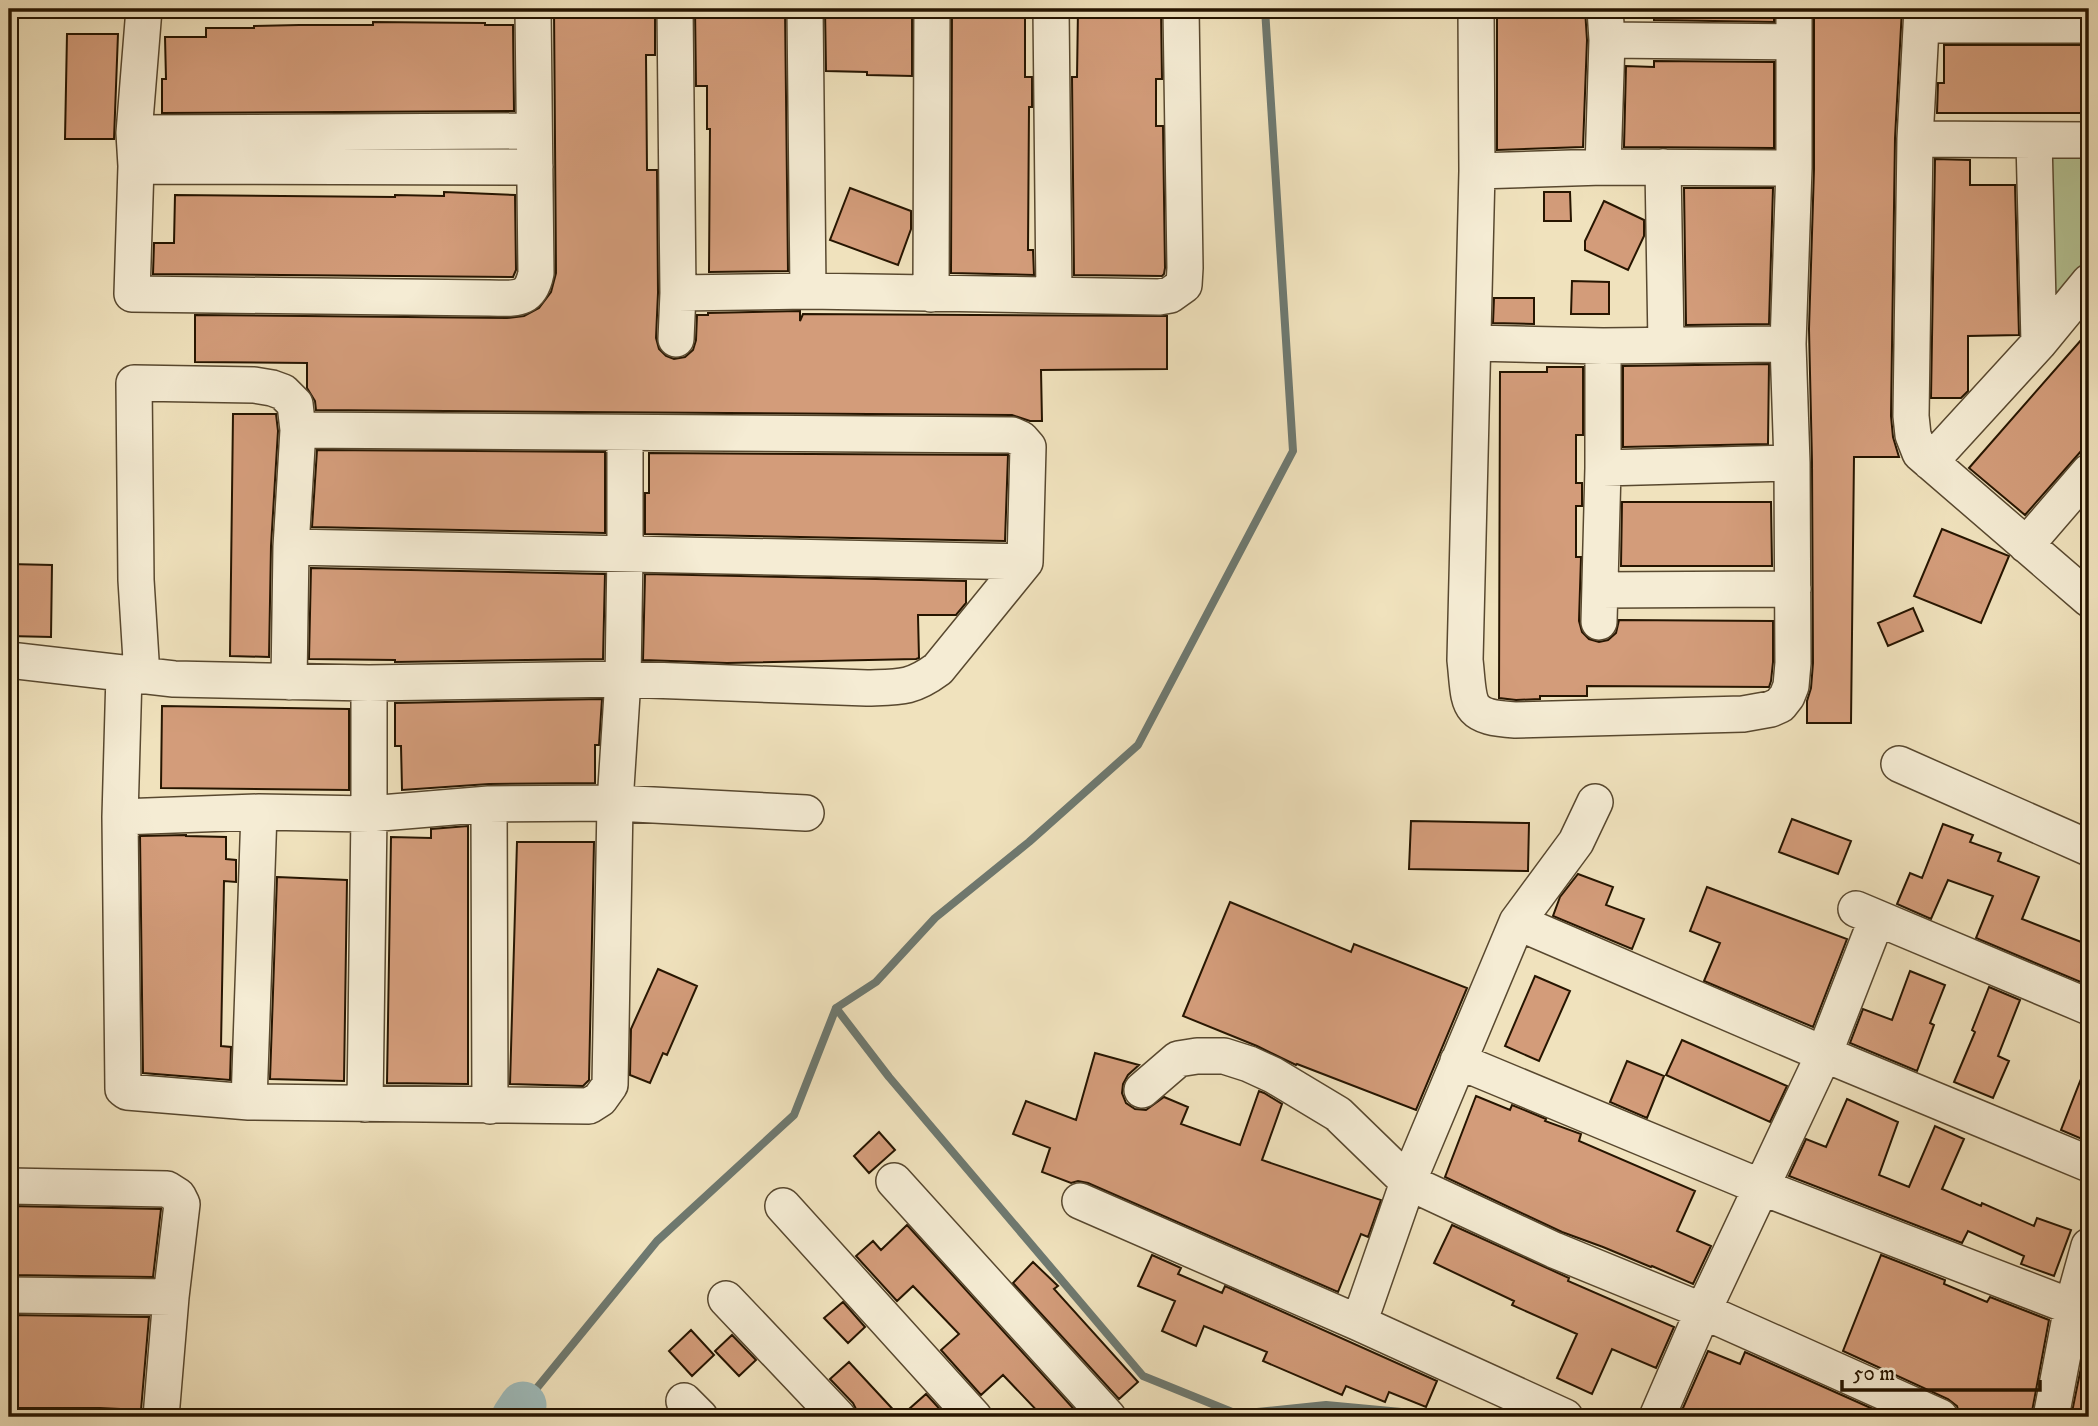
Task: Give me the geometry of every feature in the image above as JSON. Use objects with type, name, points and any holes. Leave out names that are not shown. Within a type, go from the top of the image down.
[{"type":"street","points":[[144,9],[135,150],[132,294],[489,298],[516,298],[526,295],[533,288],[536,273],[533,9]]},
{"type":"street","points":[[675,9],[678,293],[676,339]]},
{"type":"street","points":[[805,9],[808,291]]},
{"type":"street","points":[[931,294],[932,9]]},
{"type":"street","points":[[1051,9],[1054,295]]},
{"type":"street","points":[[678,293],[808,291],[1159,297],[1170,295],[1184,285],[1185,268],[1181,9]]},
{"type":"street","points":[[1476,9],[1477,171],[1465,660],[1469,702],[1476,712],[1492,719],[1515,720],[1742,714],[1780,705],[1791,685],[1793,663],[1792,463],[1788,344],[1794,167],[1794,25],[1606,24],[1603,167]]},
{"type":"street","points":[[2089,25],[1922,17],[1914,139],[1912,416],[1915,444],[1920,453],[2089,599]]},
{"type":"street","points":[[135,150],[534,131]]},
{"type":"street","points":[[1914,139],[2089,139]]},
{"type":"street","points":[[2034,140],[2039,343]]},
{"type":"street","points":[[135,150],[535,167]]},
{"type":"street","points":[[1477,171],[1603,167],[1794,167]]},
{"type":"street","points":[[1663,167],[1665,344]]},
{"type":"street","points":[[1930,462],[2039,343],[2089,282]]},
{"type":"street","points":[[1474,343],[1603,346],[1788,344]]},
{"type":"street","points":[[1603,346],[1599,606],[1793,589]]},
{"type":"street","points":[[289,682],[291,547],[298,430],[295,404],[283,392],[254,385],[134,383],[136,580],[133,675],[120,817],[123,1088],[131,1093],[249,1102],[589,1106],[600,1099],[610,1086],[615,803],[623,678],[625,434]]},
{"type":"street","points":[[9,660],[174,679],[369,683],[623,678],[900,687],[921,682],[938,669],[1025,562],[1028,447],[1021,439],[1012,435],[298,430]]},
{"type":"street","points":[[1603,468],[1792,463]]},
{"type":"street","points":[[2026,545],[2089,472]]},
{"type":"street","points":[[291,547],[1025,562]]},
{"type":"street","points":[[365,1104],[369,683]]},
{"type":"street","points":[[1899,764],[2089,848]]},
{"type":"street","points":[[1359,1323],[1408,1182],[1517,922],[1576,842],[1595,802]]},
{"type":"street","points":[[120,817],[259,812],[369,814],[489,804],[615,803],[806,813]]},
{"type":"street","points":[[489,804],[489,1106]]},
{"type":"street","points":[[249,1102],[259,812]]},
{"type":"street","points":[[1657,1417],[1703,1311],[1824,1054],[1866,913],[2089,1007]]},
{"type":"street","points":[[1517,922],[2089,1164]]},
{"type":"street","points":[[1142,1090],[1178,1059],[1197,1056],[1224,1056],[1273,1074],[1338,1114],[1408,1182],[1554,1250],[1703,1311],[1940,1417]]},
{"type":"street","points":[[1458,1061],[1761,1187],[2073,1307]]},
{"type":"street","points":[[894,1181],[1108,1417]]},
{"type":"street","points":[[9,1186],[167,1189],[178,1196],[183,1204],[182,1220],[171,1297],[161,1417]]},
{"type":"street","points":[[1080,1201],[1565,1417]]},
{"type":"street","points":[[783,1206],[974,1417]]},
{"type":"street","points":[[2051,1417],[2073,1307],[2089,1246]]},
{"type":"street","points":[[9,1295],[171,1297]]},
{"type":"street","points":[[726,1299],[838,1417]]},
{"type":"green space","points":[[2089,149],[2089,269],[2043,330],[2017,153]]},
{"type":"building","points":[[554,9],[655,9],[655,55],[646,55],[647,170],[657,170],[656,338],[659,349],[666,356],[674,359],[685,357],[693,350],[697,315],[708,313],[800,311],[800,321],[803,314],[1167,316],[1167,369],[1041,370],[1042,421],[1030,421],[1012,415],[316,410],[315,401],[307,388],[307,363],[195,362],[195,315],[507,318],[524,316],[539,308],[551,292],[556,273]]},
{"type":"building","points":[[695,9],[785,9],[788,271],[709,272],[710,129],[707,129],[707,86],[696,86]]},
{"type":"building","points":[[825,9],[912,9],[912,76],[826,71]]},
{"type":"building","points":[[952,9],[1025,9],[1025,77],[1032,77],[1032,107],[1029,107],[1028,250],[1033,250],[1034,275],[951,273]]},
{"type":"building","points":[[1078,9],[1161,9],[1162,79],[1156,79],[1156,126],[1163,126],[1165,268],[1162,276],[1074,275],[1072,77],[1077,77]]},
{"type":"building","points":[[1497,9],[1585,9],[1587,40],[1583,147],[1497,150]]},
{"type":"building","points":[[1654,9],[1774,9],[1774,22],[1654,20]]},
{"type":"building","points":[[1814,9],[1902,9],[1895,138],[1891,416],[1899,457],[1854,457],[1851,723],[1807,723],[1807,701],[1813,663],[1809,329],[1814,169]]},
{"type":"building","points":[[373,22],[513,25],[514,111],[162,113],[162,79],[166,79],[165,37],[206,37],[206,28],[373,25]]},
{"type":"building","points":[[67,34],[118,34],[114,139],[65,139]]},
{"type":"building","points":[[1944,45],[2089,45],[2089,113],[1937,113],[1938,83],[1944,83]]},
{"type":"building","points":[[1654,61],[1774,62],[1774,148],[1624,147],[1626,66],[1654,67]]},
{"type":"building","points":[[1935,159],[1970,160],[1970,185],[2015,185],[2019,335],[1968,336],[1968,391],[1961,398],[1931,398]]},
{"type":"building","points":[[850,188],[911,211],[911,229],[898,265],[830,240]]},
{"type":"building","points":[[1684,188],[1773,188],[1769,324],[1686,325]]},
{"type":"building","points":[[444,192],[515,195],[516,270],[513,277],[153,274],[154,243],[174,243],[175,195],[395,197],[444,196]]},
{"type":"building","points":[[1544,192],[1570,192],[1571,221],[1544,221]]},
{"type":"building","points":[[1604,201],[1644,220],[1644,236],[1628,270],[1585,250],[1585,241]]},
{"type":"building","points":[[1572,281],[1609,282],[1609,314],[1571,314]]},
{"type":"building","points":[[1494,298],[1534,298],[1534,324],[1493,323]]},
{"type":"building","points":[[2089,331],[2089,442],[2025,515],[1969,468]]},
{"type":"building","points":[[1769,364],[1768,444],[1623,447],[1623,366]]},
{"type":"building","points":[[1547,367],[1583,367],[1583,435],[1576,435],[1576,483],[1582,483],[1582,506],[1576,506],[1576,557],[1581,557],[1579,621],[1582,632],[1589,639],[1599,642],[1608,640],[1616,633],[1619,620],[1773,621],[1773,662],[1769,687],[1587,686],[1587,696],[1540,696],[1540,699],[1516,700],[1499,698],[1500,372],[1547,372]]},
{"type":"building","points":[[233,414],[276,414],[278,431],[271,546],[269,657],[230,656]]},
{"type":"building","points":[[317,450],[605,452],[605,533],[312,527]]},
{"type":"building","points":[[649,453],[1008,455],[1005,541],[645,534]]},
{"type":"building","points":[[1622,502],[1771,502],[1772,566],[1621,566]]},
{"type":"building","points":[[1942,529],[2009,556],[1981,623],[1914,596]]},
{"type":"building","points":[[9,564],[52,565],[51,637],[9,636]]},
{"type":"building","points":[[311,568],[605,574],[603,659],[395,662],[309,659]]},
{"type":"building","points":[[645,574],[966,581],[966,603],[956,615],[918,615],[919,658],[916,659],[727,663],[643,660]]},
{"type":"building","points":[[1913,608],[1923,631],[1888,646],[1878,623]]},
{"type":"building","points":[[602,699],[599,745],[595,745],[595,783],[489,784],[402,790],[401,746],[395,746],[395,703]]},
{"type":"building","points":[[162,706],[349,709],[349,790],[161,788]]},
{"type":"building","points":[[1792,819],[1851,841],[1838,874],[1779,852]]},
{"type":"building","points":[[1411,821],[1529,823],[1528,871],[1409,869]]},
{"type":"building","points":[[1943,824],[1973,835],[1970,842],[2001,853],[1998,861],[2039,877],[2022,919],[2089,945],[2089,966],[2083,983],[1976,938],[1993,896],[1948,880],[1931,919],[1897,904],[1910,873],[1922,878]]},
{"type":"building","points":[[468,826],[468,1084],[387,1083],[391,837],[431,838],[431,829]]},
{"type":"building","points":[[140,836],[226,837],[226,859],[236,860],[236,882],[224,881],[221,1046],[231,1047],[230,1080],[143,1073]]},
{"type":"building","points":[[517,842],[594,842],[589,1080],[583,1086],[510,1084]]},
{"type":"building","points":[[1578,874],[1613,887],[1606,905],[1644,919],[1632,949],[1553,916],[1560,897]]},
{"type":"building","points":[[277,877],[347,880],[344,1081],[270,1079]]},
{"type":"building","points":[[1707,887],[1847,939],[1813,1027],[1704,981],[1720,943],[1690,931]]},
{"type":"building","points":[[1230,902],[1351,952],[1354,944],[1467,988],[1416,1110],[1296,1065],[1183,1016]]},
{"type":"building","points":[[658,969],[697,986],[667,1055],[663,1053],[650,1083],[630,1075],[631,1029]]},
{"type":"building","points":[[1910,971],[1945,985],[1930,1023],[1934,1025],[1917,1071],[1850,1043],[1863,1009],[1892,1020]]},
{"type":"building","points":[[1535,976],[1570,991],[1539,1061],[1505,1046]]},
{"type":"building","points":[[1989,987],[2020,1000],[1998,1056],[2009,1061],[1993,1098],[1954,1082],[1975,1032],[1972,1030]]},
{"type":"building","points":[[1682,1040],[1787,1086],[1770,1122],[1666,1075]]},
{"type":"building","points":[[1095,1053],[1139,1065],[1128,1075],[1122,1093],[1126,1103],[1135,1109],[1146,1110],[1164,1097],[1188,1107],[1181,1124],[1240,1145],[1259,1091],[1264,1093],[1282,1104],[1262,1160],[1381,1200],[1368,1237],[1361,1234],[1338,1292],[1088,1183],[1071,1183],[1042,1172],[1050,1148],[1013,1134],[1026,1101],[1076,1120]]},
{"type":"building","points":[[1627,1061],[1664,1076],[1647,1118],[1610,1102]]},
{"type":"building","points":[[2089,1061],[2089,1142],[2061,1130]]},
{"type":"building","points":[[1476,1096],[1510,1110],[1512,1105],[1581,1134],[1579,1141],[1695,1191],[1677,1231],[1711,1246],[1693,1284],[1562,1232],[1445,1177]]},
{"type":"building","points":[[1847,1099],[1898,1122],[1879,1175],[1909,1187],[1935,1126],[1964,1139],[1942,1189],[2034,1226],[2037,1218],[2071,1230],[2054,1276],[2021,1264],[2024,1256],[1968,1231],[1962,1243],[1789,1176],[1806,1139],[1826,1147]]},
{"type":"building","points":[[879,1132],[895,1150],[869,1173],[854,1156]]},
{"type":"building","points":[[9,1206],[161,1209],[153,1277],[9,1275]]},
{"type":"building","points":[[907,1225],[1081,1417],[1043,1417],[1003,1375],[981,1395],[941,1350],[959,1334],[913,1286],[897,1301],[856,1256],[873,1241],[881,1250]]},
{"type":"building","points":[[1452,1225],[1569,1278],[1568,1281],[1674,1327],[1656,1368],[1612,1349],[1592,1394],[1557,1378],[1577,1334],[1512,1305],[1514,1301],[1434,1263]]},
{"type":"building","points":[[1152,1255],[1181,1268],[1178,1274],[1222,1293],[1225,1286],[1437,1381],[1426,1407],[1389,1392],[1385,1402],[1346,1386],[1342,1395],[1263,1361],[1267,1352],[1204,1326],[1196,1346],[1162,1331],[1175,1301],[1138,1286]]},
{"type":"building","points":[[1881,1255],[1945,1280],[1944,1284],[1987,1302],[1990,1297],[2049,1320],[2031,1417],[1960,1417],[1957,1406],[1948,1399],[1843,1351]]},
{"type":"building","points":[[1033,1262],[1058,1286],[1054,1289],[1138,1382],[1119,1399],[1013,1283]]},
{"type":"building","points":[[843,1302],[865,1327],[848,1343],[824,1318]]},
{"type":"building","points":[[9,1315],[149,1317],[141,1410],[9,1408]]},
{"type":"building","points":[[691,1330],[714,1355],[692,1376],[669,1351]]},
{"type":"building","points":[[2088,1333],[2089,1417],[2071,1417]]},
{"type":"building","points":[[732,1335],[756,1360],[739,1376],[715,1351]]},
{"type":"building","points":[[1708,1351],[1740,1364],[1745,1352],[1891,1417],[1679,1417]]},
{"type":"building","points":[[849,1362],[900,1417],[860,1417],[853,1403],[830,1379]]},
{"type":"building","points":[[926,1394],[947,1417],[900,1417]]},
{"type":"waterway","points":[[523,1405],[657,1241],[794,1115],[836,1008],[876,982],[935,918],[1029,842],[1138,745],[1293,451],[1265,9]]},
{"type":"waterway","points":[[836,1008],[889,1077],[1143,1376],[1237,1414],[1326,1405],[1412,1413],[1424,1417]]},
{"type":"waterway","points":[[515,1417],[523,1405]]}]
